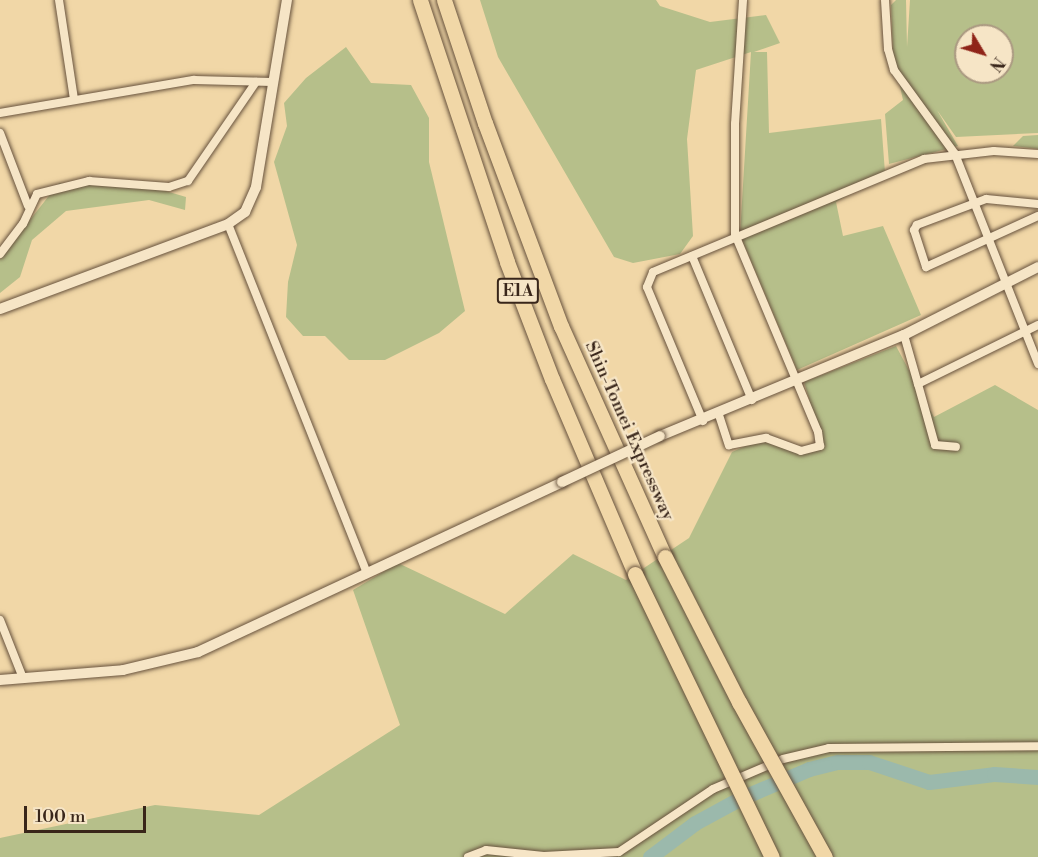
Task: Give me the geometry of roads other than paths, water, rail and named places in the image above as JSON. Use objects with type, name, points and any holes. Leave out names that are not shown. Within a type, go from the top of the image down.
[{"type":"highway","name":"E1A","points":[[420,0],[507,262],[552,379],[635,574],[772,857]]},
{"type":"highway","name":"Shin-Tomei Expressway","points":[[444,0],[489,134],[561,326],[666,557],[739,702],[825,857]]},
{"type":"street","points":[[59,0],[74,99]]},
{"type":"street","points":[[0,309],[228,224],[253,200],[287,0]]},
{"type":"street","points":[[719,415],[729,445],[766,438],[801,452],[820,446],[818,432],[794,380],[735,235],[735,124],[743,0]]},
{"type":"street","points":[[885,0],[888,49],[894,70],[955,154],[1038,364]]},
{"type":"street","points":[[0,113],[194,80],[272,82]]},
{"type":"street","points":[[0,254],[22,224],[28,206],[37,194],[89,181],[180,186],[188,180],[256,82]]},
{"type":"street","points":[[0,133],[28,206]]},
{"type":"street","points":[[703,421],[648,286],[653,272],[735,235],[924,159],[994,151],[1038,154]]},
{"type":"street","points":[[1038,204],[998,199],[973,203],[917,225],[914,230],[926,267],[988,241],[1038,216]]},
{"type":"street","points":[[228,224],[366,571]]},
{"type":"street","points":[[692,256],[752,400]]},
{"type":"street","points":[[0,680],[156,665],[198,652],[366,571],[660,436],[719,415],[794,380],[904,335],[1038,267]]},
{"type":"street","points":[[918,384],[1038,325]]},
{"type":"street","points":[[904,335],[935,445],[956,447]]},
{"type":"street","points":[[0,620],[23,678]]},
{"type":"street","points":[[468,857],[486,850],[544,856],[619,852],[696,798],[783,759],[829,748],[1038,746]]},
{"type":"waterway","points":[[650,857],[695,823],[739,799],[809,769],[838,762],[869,762],[929,782],[994,774],[1038,777]]}]
